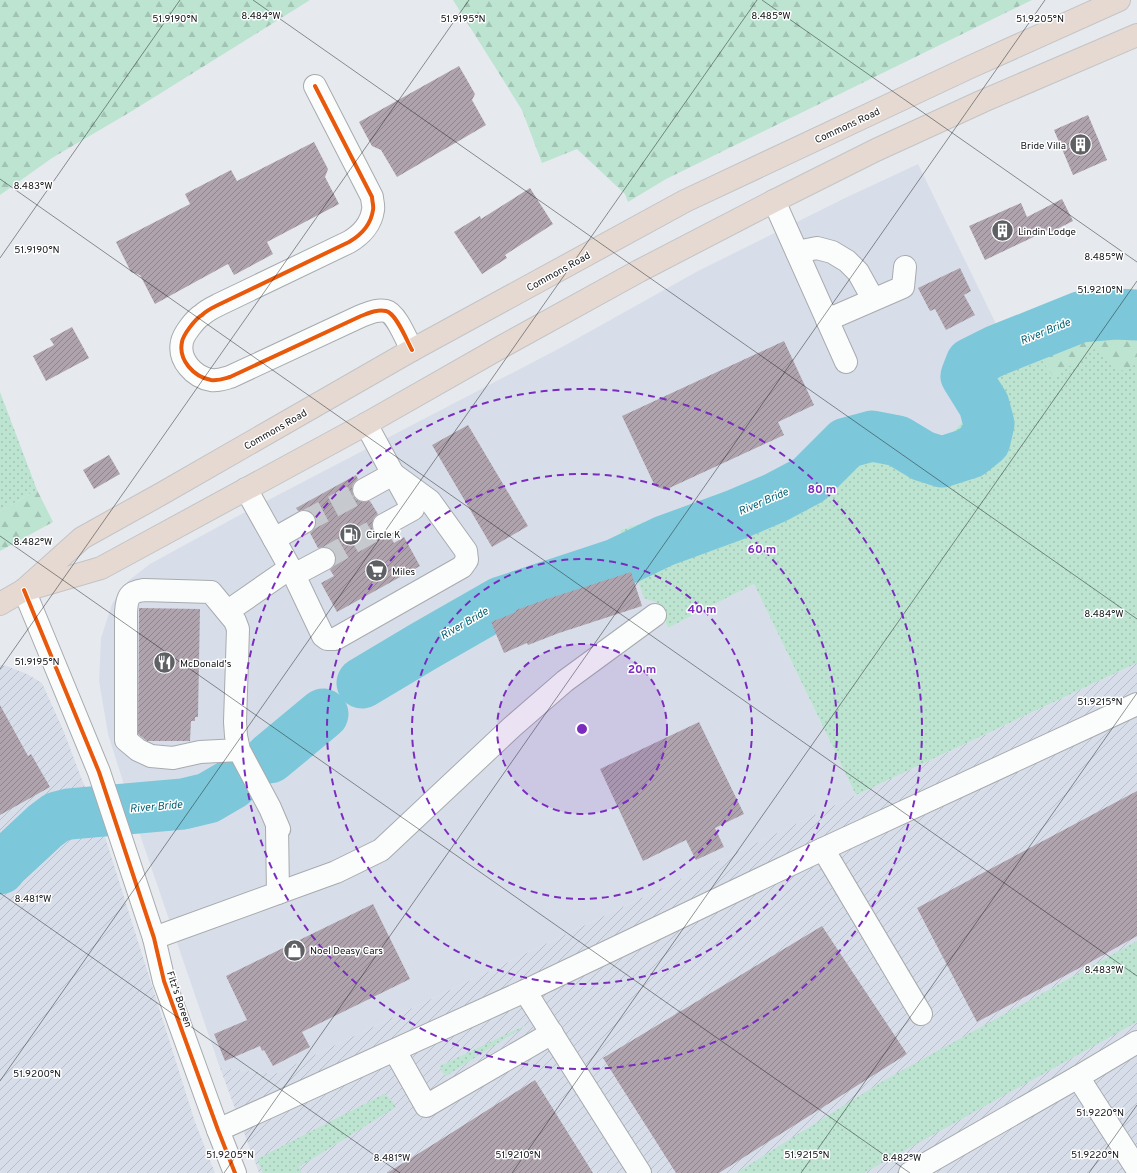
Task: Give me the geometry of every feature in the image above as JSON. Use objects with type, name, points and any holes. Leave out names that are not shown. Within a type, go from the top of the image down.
[{"type":"highway","name":"Commons Road","points":[[0,604],[24,590],[82,538],[162,494],[412,350],[685,201],[968,68],[1119,0]]},
{"type":"highway","name":"Commons Road","points":[[24,590],[101,568],[366,424],[502,346],[639,271],[774,201],[883,147],[983,101],[1137,35]]},
{"type":"street","points":[[315,86],[372,197],[373,210],[369,222],[363,232],[349,242],[220,304],[201,315],[188,330],[182,342],[182,353],[186,363],[192,370],[211,380],[220,380],[230,377],[361,316],[375,311],[386,311],[393,315],[412,350]]},
{"type":"street","points":[[774,201],[846,362]]},
{"type":"street","points":[[797,252],[817,248],[832,252],[847,261],[858,272],[873,299]]},
{"type":"street","points":[[827,320],[903,287],[904,267]]},
{"type":"street","points":[[366,424],[413,509],[384,525]]},
{"type":"street","points":[[364,490],[393,474]]},
{"type":"street","points":[[246,489],[292,572],[323,636],[335,639],[462,567],[467,560],[466,551],[430,501],[393,474]]},
{"type":"street","points":[[274,539],[304,522]]},
{"type":"street","points":[[228,611],[292,572],[324,559]]},
{"type":"street","name":"Fitz's Boreen","points":[[24,590],[99,772],[116,828],[154,938],[164,981],[235,1173]]},
{"type":"street","points":[[239,750],[200,752],[173,758],[151,756],[138,750],[126,740],[126,612],[132,593],[135,591],[144,590],[211,592],[235,621],[238,630],[235,722],[236,736],[239,750],[270,808],[279,829],[277,827],[278,893]]},
{"type":"street","points":[[154,938],[336,872],[382,850],[512,727],[565,681],[655,615]]},
{"type":"street","points":[[218,1130],[526,991],[822,849],[1137,704]]},
{"type":"street","points":[[822,849],[921,1014]]},
{"type":"street","points":[[526,991],[640,1173]]},
{"type":"street","points":[[395,1051],[426,1106],[552,1033]]},
{"type":"street","points":[[910,1173],[1137,1042]]},
{"type":"street","points":[[1078,1077],[1137,1169]]},
{"type":"shaded area","points":[[918,164],[1000,332],[959,353],[952,378],[971,413],[950,435],[932,440],[904,417],[847,427],[767,482],[620,530],[658,603],[668,628],[754,584],[856,795],[275,1074],[220,1068],[137,826],[108,734],[99,681],[101,638],[112,604],[128,581],[150,564],[236,517],[562,347],[698,271],[843,199]]},
{"type":"shaded area","points":[[1137,663],[1137,1173],[259,1173],[220,1068],[275,1074],[856,795]]},
{"type":"shaded area","points":[[0,665],[7,666],[27,674],[42,683],[64,732],[82,780],[100,821],[195,1122],[215,1173],[0,1173]]},
{"type":"green space","points":[[0,0],[310,0],[132,111],[52,158],[0,195]]},
{"type":"green space","points":[[453,0],[1032,0],[666,179],[628,202],[625,194],[577,149],[542,163],[522,110]]},
{"type":"green space","points":[[1137,291],[1137,663],[856,795],[754,584],[668,628],[658,603],[644,598],[620,530],[767,482],[847,427],[904,417],[932,440],[950,435],[971,413],[952,378],[959,353],[1000,332],[1087,294]]},
{"type":"green space","points":[[1137,298],[1137,364],[1118,372],[1096,348],[1054,377],[1024,336],[1084,300]]},
{"type":"green space","points":[[0,392],[37,490],[0,511]]},
{"type":"green space","points":[[37,490],[53,522],[0,551],[0,511]]},
{"type":"green space","points":[[1137,941],[1137,1022],[864,1173],[736,1173],[883,1081]]},
{"type":"green space","points":[[530,1023],[446,1076],[441,1071],[440,1066]]},
{"type":"green space","points":[[384,1094],[391,1099],[396,1107],[299,1167],[302,1173],[263,1173],[257,1159]]},
{"type":"building","points":[[459,66],[475,94],[472,100],[486,125],[397,177],[381,150],[372,146],[359,122]]},
{"type":"building","name":"Bride Villa","points":[[1088,115],[1107,160],[1073,175],[1054,130]]},
{"type":"building","points":[[314,142],[328,169],[325,177],[339,204],[267,242],[273,254],[234,275],[228,264],[155,304],[140,275],[131,272],[116,242],[190,204],[185,194],[231,170],[237,181]]},
{"type":"building","points":[[530,188],[553,224],[505,255],[507,258],[482,274],[454,232],[480,216],[481,219]]},
{"type":"building","name":"Lindin Lodge","points":[[1062,199],[1073,221],[1049,233],[1048,230],[985,260],[969,226],[1021,203],[1027,217]]},
{"type":"building","points":[[960,268],[971,291],[964,295],[975,315],[946,330],[935,309],[930,311],[918,288]]},
{"type":"building","points":[[72,327],[89,358],[46,381],[33,356],[54,345],[50,339]]},
{"type":"building","points":[[784,341],[814,405],[778,422],[784,435],[665,490],[655,486],[622,416]]},
{"type":"building","points":[[468,425],[528,526],[492,547],[432,445]]},
{"type":"building","points":[[109,455],[120,474],[94,489],[83,470]]},
{"type":"building","points":[[356,475],[358,479],[353,484],[353,496],[357,500],[363,502],[370,501],[378,514],[374,518],[372,524],[373,531],[377,535],[383,537],[390,536],[394,543],[404,537],[420,566],[337,612],[321,583],[334,576],[330,570],[335,565],[335,553],[330,548],[318,548],[310,533],[315,528],[315,516],[310,511],[298,511],[296,508]]},
{"type":"building","points":[[631,572],[642,606],[559,633],[528,645],[527,643],[504,653],[491,622],[516,612],[516,610]]},
{"type":"building","name":"McDonald's","points":[[139,608],[200,609],[198,717],[195,717],[195,721],[191,721],[190,741],[147,741],[138,734]]},
{"type":"building","points":[[0,705],[28,756],[31,754],[50,787],[0,815]]},
{"type":"building","points":[[699,722],[744,814],[715,828],[724,847],[696,860],[686,840],[643,861],[600,769]]},
{"type":"building","points":[[1137,791],[1137,936],[977,1022],[917,908]]},
{"type":"building","points":[[373,904],[410,979],[302,1032],[310,1047],[273,1066],[260,1046],[225,1061],[214,1034],[247,1020],[226,976]]},
{"type":"building","points":[[822,926],[907,1054],[719,1173],[676,1173],[603,1058]]},
{"type":"building","points":[[535,1080],[593,1173],[387,1173],[437,1142]]},
{"type":"waterway","name":"River Bride","points":[[362,683],[501,602],[616,564],[664,541],[735,515],[775,498],[809,480],[846,443],[872,436],[898,441],[923,456],[942,462],[970,453],[985,441],[989,424],[984,405],[966,376],[971,363],[995,351],[1080,317],[1115,314],[1137,315]]},
{"type":"waterway","name":"River Bride","points":[[270,758],[323,714]]},
{"type":"waterway","name":"River Bride","points":[[0,869],[45,826],[57,817],[69,814],[183,804],[208,798],[232,784]]},
{"type":"tunnel","points":[[304,522],[364,490]]},
{"type":"tunnel","points":[[324,559],[384,525]]},
{"type":"cycle path","points":[[315,86],[372,197],[373,208],[370,220],[358,236],[349,242],[220,304],[199,317],[185,335],[182,342],[182,355],[189,367],[199,375],[211,380],[220,380],[230,377],[361,316],[379,311],[386,311],[394,317],[412,350]]},
{"type":"cycle path","points":[[24,590],[99,772],[154,938],[164,981],[235,1173]]},
{"type":"place","name":"Bride Villa","points":[[1081,145]]},
{"type":"place","name":"Lindin Lodge","points":[[1003,231]]},
{"type":"place","name":"Circle K","points":[[350,534]]},
{"type":"place","name":"Miles","points":[[377,571]]},
{"type":"place","name":"McDonald's","points":[[165,663]]},
{"type":"place","name":"Noel Deasy Cars","points":[[294,950]]}]
